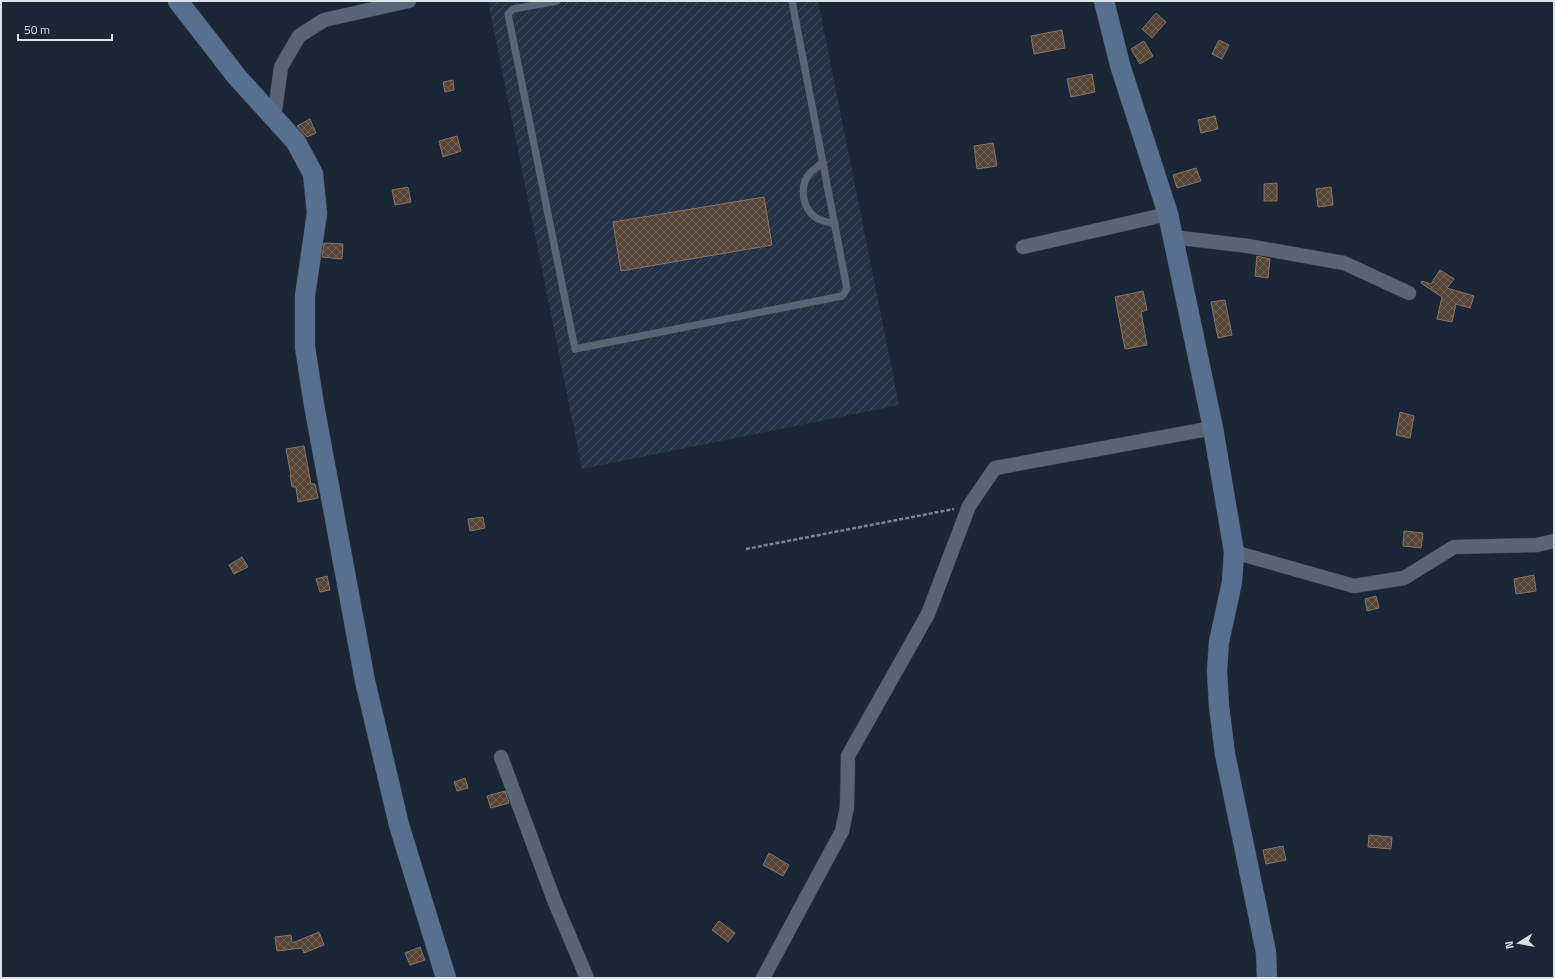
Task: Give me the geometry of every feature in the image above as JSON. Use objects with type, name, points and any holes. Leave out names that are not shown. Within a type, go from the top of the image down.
[{"type":"street","points":[[178,1],[237,77],[296,142],[312,174],[317,213],[305,296],[305,347],[314,405],[365,681],[399,824],[446,978]]},
{"type":"street","points":[[274,118],[281,67],[299,36],[324,20],[409,1]]},
{"type":"street","points":[[1104,1],[1120,65],[1168,214],[1213,428],[1234,552],[1232,582],[1218,642],[1217,671],[1219,706],[1225,754],[1266,952],[1267,978]]},
{"type":"street","points":[[1022,247],[1168,214]]},
{"type":"street","points":[[1173,237],[1248,246],[1344,263],[1409,293]]},
{"type":"street","points":[[763,978],[842,831],[847,807],[848,756],[928,614],[969,506],[995,468],[1213,428]]},
{"type":"street","points":[[1234,552],[1354,586],[1404,578],[1454,547],[1537,544],[1554,541]]},
{"type":"street","points":[[501,757],[554,900],[587,978]]},
{"type":"lane","points":[[557,1],[513,9],[508,14],[575,349],[842,296],[847,288],[792,1]]},
{"type":"lane","points":[[823,162],[807,176],[804,184],[804,198],[808,211],[815,217],[835,224]]},
{"type":"path","points":[[746,549],[969,506]]},
{"type":"shaded area","points":[[488,1],[818,1],[899,405],[582,469]]},
{"type":"building","points":[[1156,13],[1166,22],[1152,38],[1142,29]]},
{"type":"building","points":[[1062,30],[1065,48],[1034,54],[1031,36]]},
{"type":"building","points":[[1219,40],[1229,45],[1222,59],[1212,54]]},
{"type":"building","points":[[1144,41],[1153,56],[1140,64],[1131,49]]},
{"type":"building","points":[[1092,74],[1095,92],[1071,97],[1067,79]]},
{"type":"building","points":[[453,80],[454,90],[445,92],[443,82]]},
{"type":"building","points":[[1215,116],[1218,129],[1201,133],[1198,120]]},
{"type":"building","points":[[310,119],[316,133],[307,137],[297,126]]},
{"type":"building","points":[[457,136],[461,151],[443,157],[439,141]]},
{"type":"building","points":[[993,143],[997,166],[977,169],[974,146]]},
{"type":"building","points":[[1196,168],[1201,181],[1177,188],[1173,175]]},
{"type":"building","points":[[1277,183],[1277,201],[1264,201],[1264,184]]},
{"type":"building","points":[[408,187],[411,202],[395,205],[392,190]]},
{"type":"building","points":[[1331,187],[1333,205],[1318,207],[1316,189]]},
{"type":"building","points":[[764,197],[772,245],[621,271],[613,222]]},
{"type":"building","points":[[324,243],[343,244],[342,259],[322,257]]},
{"type":"building","points":[[1257,256],[1270,259],[1268,278],[1255,276]]},
{"type":"building","points":[[1440,270],[1454,279],[1447,288],[1474,296],[1470,308],[1456,304],[1452,322],[1437,319],[1442,297],[1421,283],[1422,281],[1431,284]]},
{"type":"building","points":[[1143,291],[1147,310],[1141,312],[1147,345],[1125,349],[1115,297]]},
{"type":"building","points":[[1225,300],[1232,335],[1218,338],[1211,302]]},
{"type":"building","points":[[1400,412],[1414,416],[1410,438],[1396,435]]},
{"type":"building","points":[[304,446],[311,484],[315,484],[318,498],[298,502],[296,487],[292,487],[286,449]]},
{"type":"building","points":[[483,517],[485,528],[470,531],[468,519]]},
{"type":"building","points":[[1404,531],[1423,533],[1421,548],[1403,546]]},
{"type":"building","points":[[242,557],[248,567],[234,574],[229,565]]},
{"type":"building","points":[[1534,575],[1536,591],[1516,594],[1514,579]]},
{"type":"building","points":[[327,576],[330,590],[320,592],[316,579]]},
{"type":"building","points":[[1376,596],[1379,608],[1367,611],[1365,599]]},
{"type":"building","points":[[465,778],[468,788],[457,791],[454,782]]},
{"type":"building","points":[[505,791],[509,803],[491,808],[487,796]]},
{"type":"building","points":[[1369,835],[1392,837],[1391,849],[1368,847]]},
{"type":"building","points":[[1283,846],[1286,860],[1266,864],[1263,850]]},
{"type":"building","points":[[769,853],[789,865],[783,876],[763,865]]},
{"type":"building","points":[[719,921],[735,933],[728,942],[712,930]]},
{"type":"building","points":[[319,932],[324,945],[304,953],[302,948],[277,951],[275,937],[291,935],[292,943]]},
{"type":"building","points":[[420,947],[425,960],[410,965],[405,953]]}]
